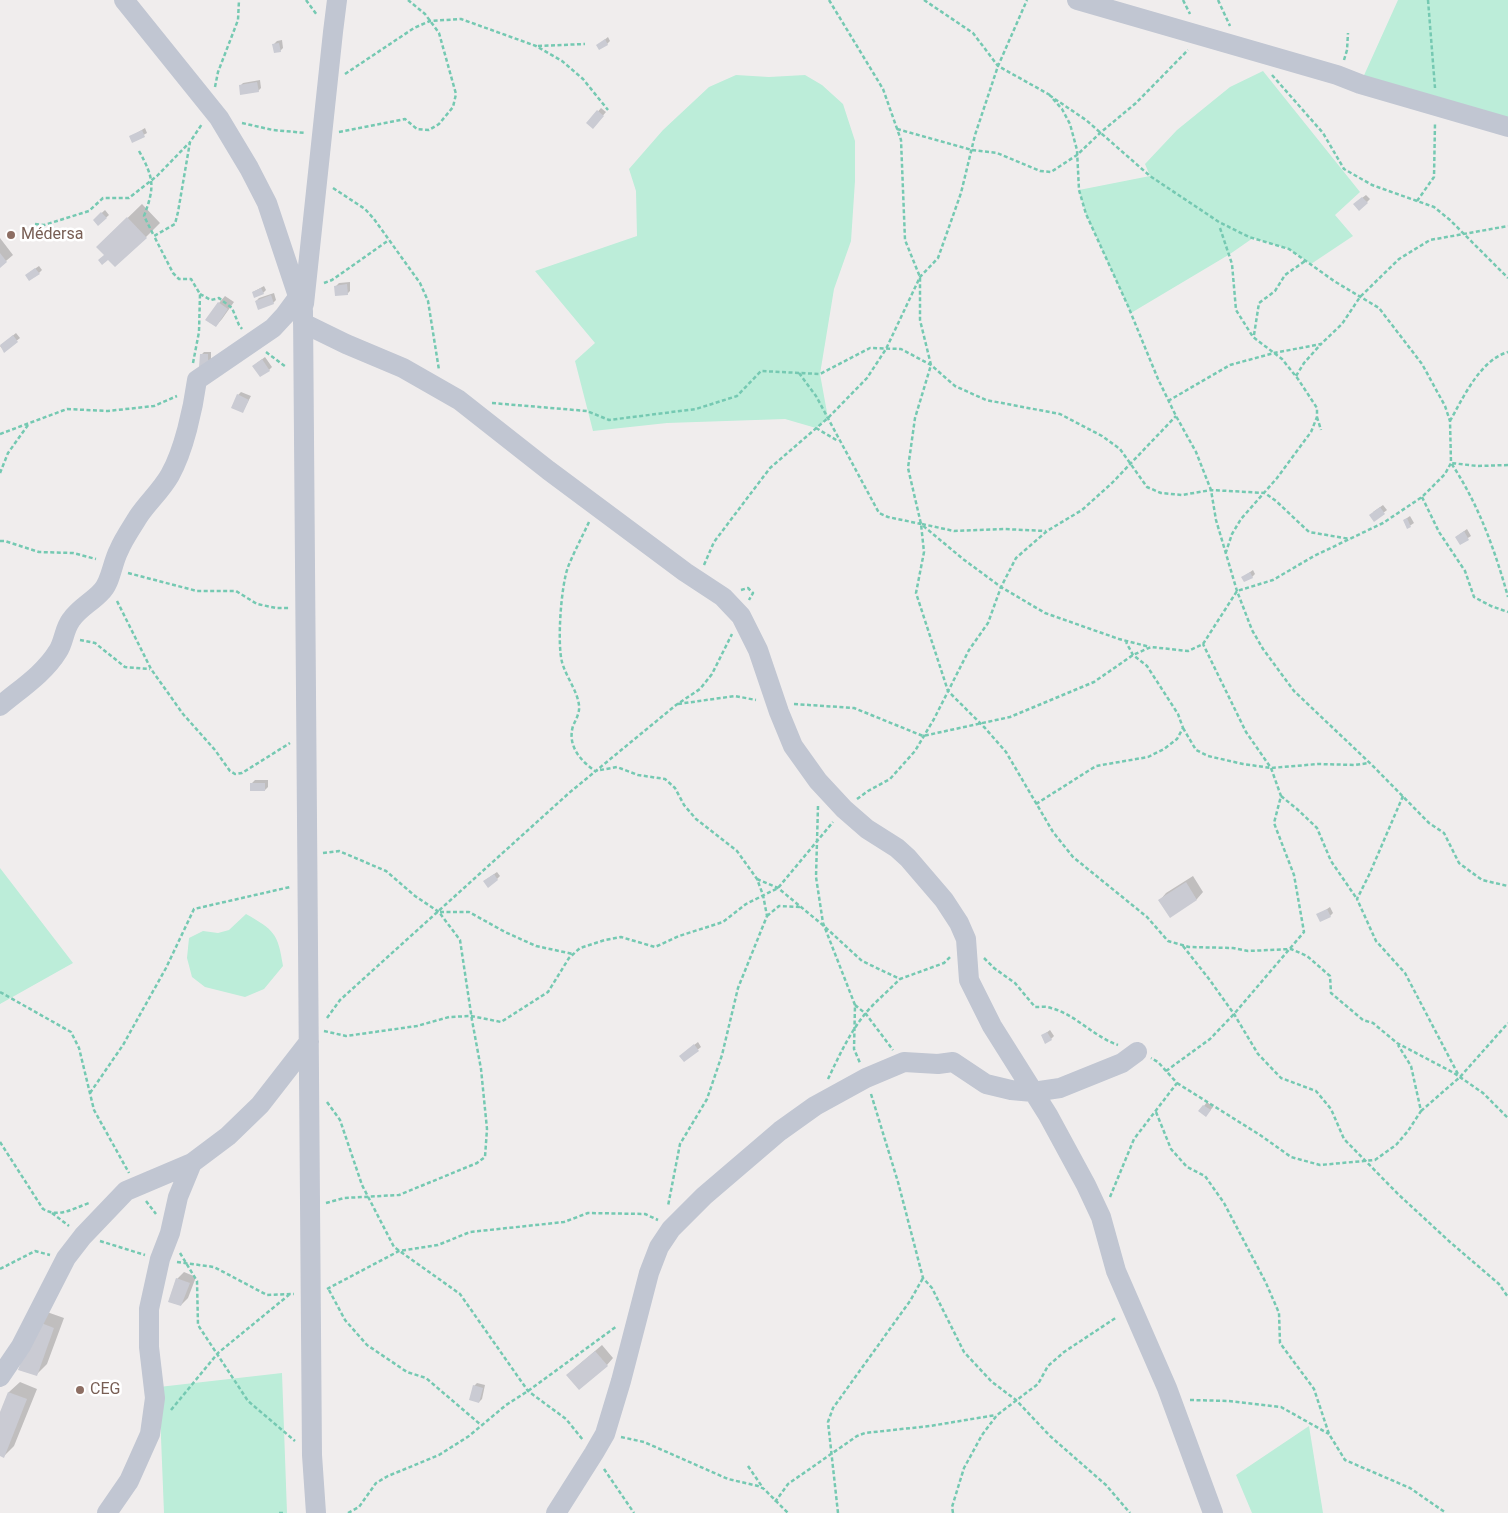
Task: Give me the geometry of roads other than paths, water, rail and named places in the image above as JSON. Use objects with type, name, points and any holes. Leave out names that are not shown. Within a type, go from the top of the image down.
[{"type":"street","points":[[124,0],[215,114],[249,168],[267,203],[303,305],[346,344],[403,368],[459,400],[548,470],[723,597],[741,616],[758,650],[793,746],[818,781],[844,809],[908,858],[944,900],[959,923],[966,939],[969,980],[992,1026],[1071,1158],[1101,1217],[1116,1271],[1171,1400],[1213,1513]]},
{"type":"street","points":[[316,1513],[312,1455],[319,1291],[310,1208],[314,1036],[307,884],[303,305],[338,0]]},
{"type":"street","points":[[1077,0],[1337,75],[1360,84],[1508,127]]},
{"type":"street","points":[[0,706],[47,666],[64,641],[69,622],[78,611],[102,592],[119,549],[138,516],[156,496],[170,475],[193,403],[197,380],[273,328],[285,315],[303,305]]},
{"type":"street","points":[[0,1377],[21,1346],[66,1258],[83,1236],[126,1191],[192,1163],[228,1136],[260,1104],[314,1036]]},
{"type":"street","points":[[556,1513],[604,1434],[621,1381],[649,1273],[659,1247],[671,1229],[704,1196],[780,1131],[815,1106],[866,1078],[904,1062],[938,1064],[953,1062],[986,1084],[1010,1090],[1033,1092],[1060,1088],[1084,1079],[1122,1063],[1137,1052]]},
{"type":"street","points":[[107,1513],[129,1481],[150,1434],[155,1398],[150,1347],[149,1310],[160,1259],[170,1233],[178,1197],[192,1163]]},
{"type":"place","name":"Médersa","points":[[11,235]]},
{"type":"place","name":"CEG","points":[[80,1390]]}]
